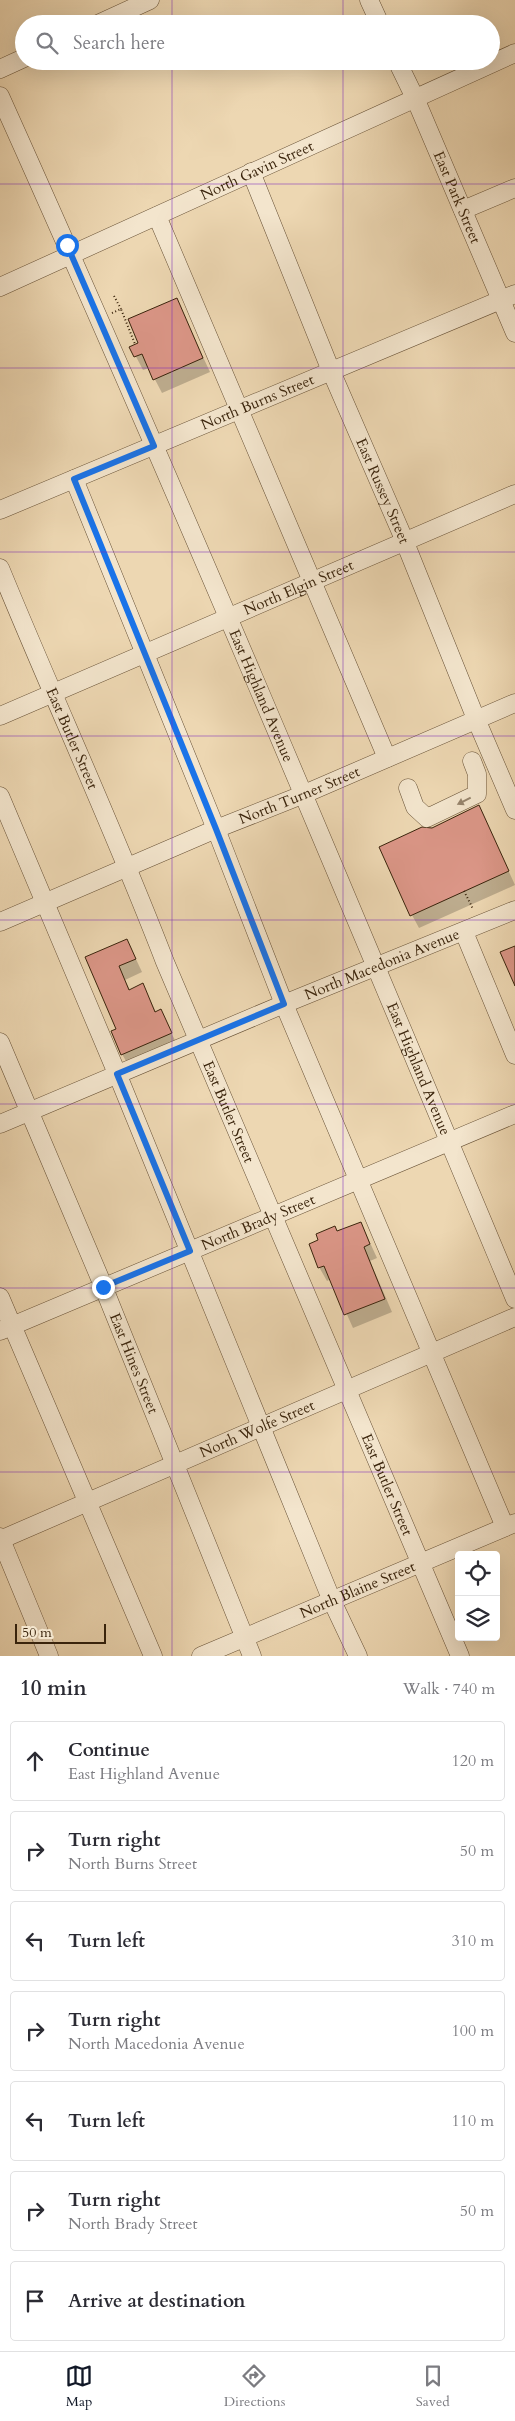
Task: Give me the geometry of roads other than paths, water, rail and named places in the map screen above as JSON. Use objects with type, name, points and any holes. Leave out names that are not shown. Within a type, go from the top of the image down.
[{"type":"street","points":[[118,15],[150,0]]},
{"type":"street","points":[[369,0],[376,15]]},
{"type":"street","name":"North Gavin Street","points":[[500,60],[515,53]]},
{"type":"street","points":[[0,69],[15,62]]},
{"type":"street","name":"East Park Street","points":[[401,70],[463,210],[508,298],[515,333]]},
{"type":"street","name":"North Gavin Street","points":[[0,287],[477,70]]},
{"type":"street","name":"East Highland Avenue","points":[[0,96],[72,255],[228,618],[515,1299]]},
{"type":"street","name":"East Russey Street","points":[[251,172],[331,372],[514,806]]},
{"type":"street","points":[[463,210],[515,188]]},
{"type":"street","points":[[157,216],[386,758]]},
{"type":"street","name":"North Burns Street","points":[[0,510],[508,298]]},
{"type":"street","points":[[74,479],[143,654],[216,829],[284,1004],[433,1353],[510,1525]]},
{"type":"street","name":"North Elgin Street","points":[[0,716],[515,494]]},
{"type":"street","name":"East Butler Street","points":[[0,568],[52,694],[128,866],[165,962],[460,1656]]},
{"type":"street","name":"North Turner Street","points":[[0,922],[216,829],[302,796],[515,703]]},
{"type":"street","points":[[408,788],[415,807],[427,818],[439,814],[477,794],[477,774],[472,761]]},
{"type":"street","points":[[0,796],[190,1251],[332,1601],[358,1656]]},
{"type":"street","name":"North Macedonia Avenue","points":[[0,1124],[284,1004],[515,910]]},
{"type":"street","points":[[464,932],[515,1055]]},
{"type":"street","name":"East Hines Street","points":[[0,1042],[103,1287],[252,1656]]},
{"type":"street","name":"North Brady Street","points":[[6,1329],[515,1114]]},
{"type":"street","points":[[0,1297],[6,1329],[88,1502],[153,1656]]},
{"type":"street","name":"North Wolfe Street","points":[[0,1539],[262,1428],[515,1317]]},
{"type":"street","name":"North Blaine Street","points":[[201,1656],[510,1525]]},
{"type":"street","points":[[0,1539],[49,1656]]}]
